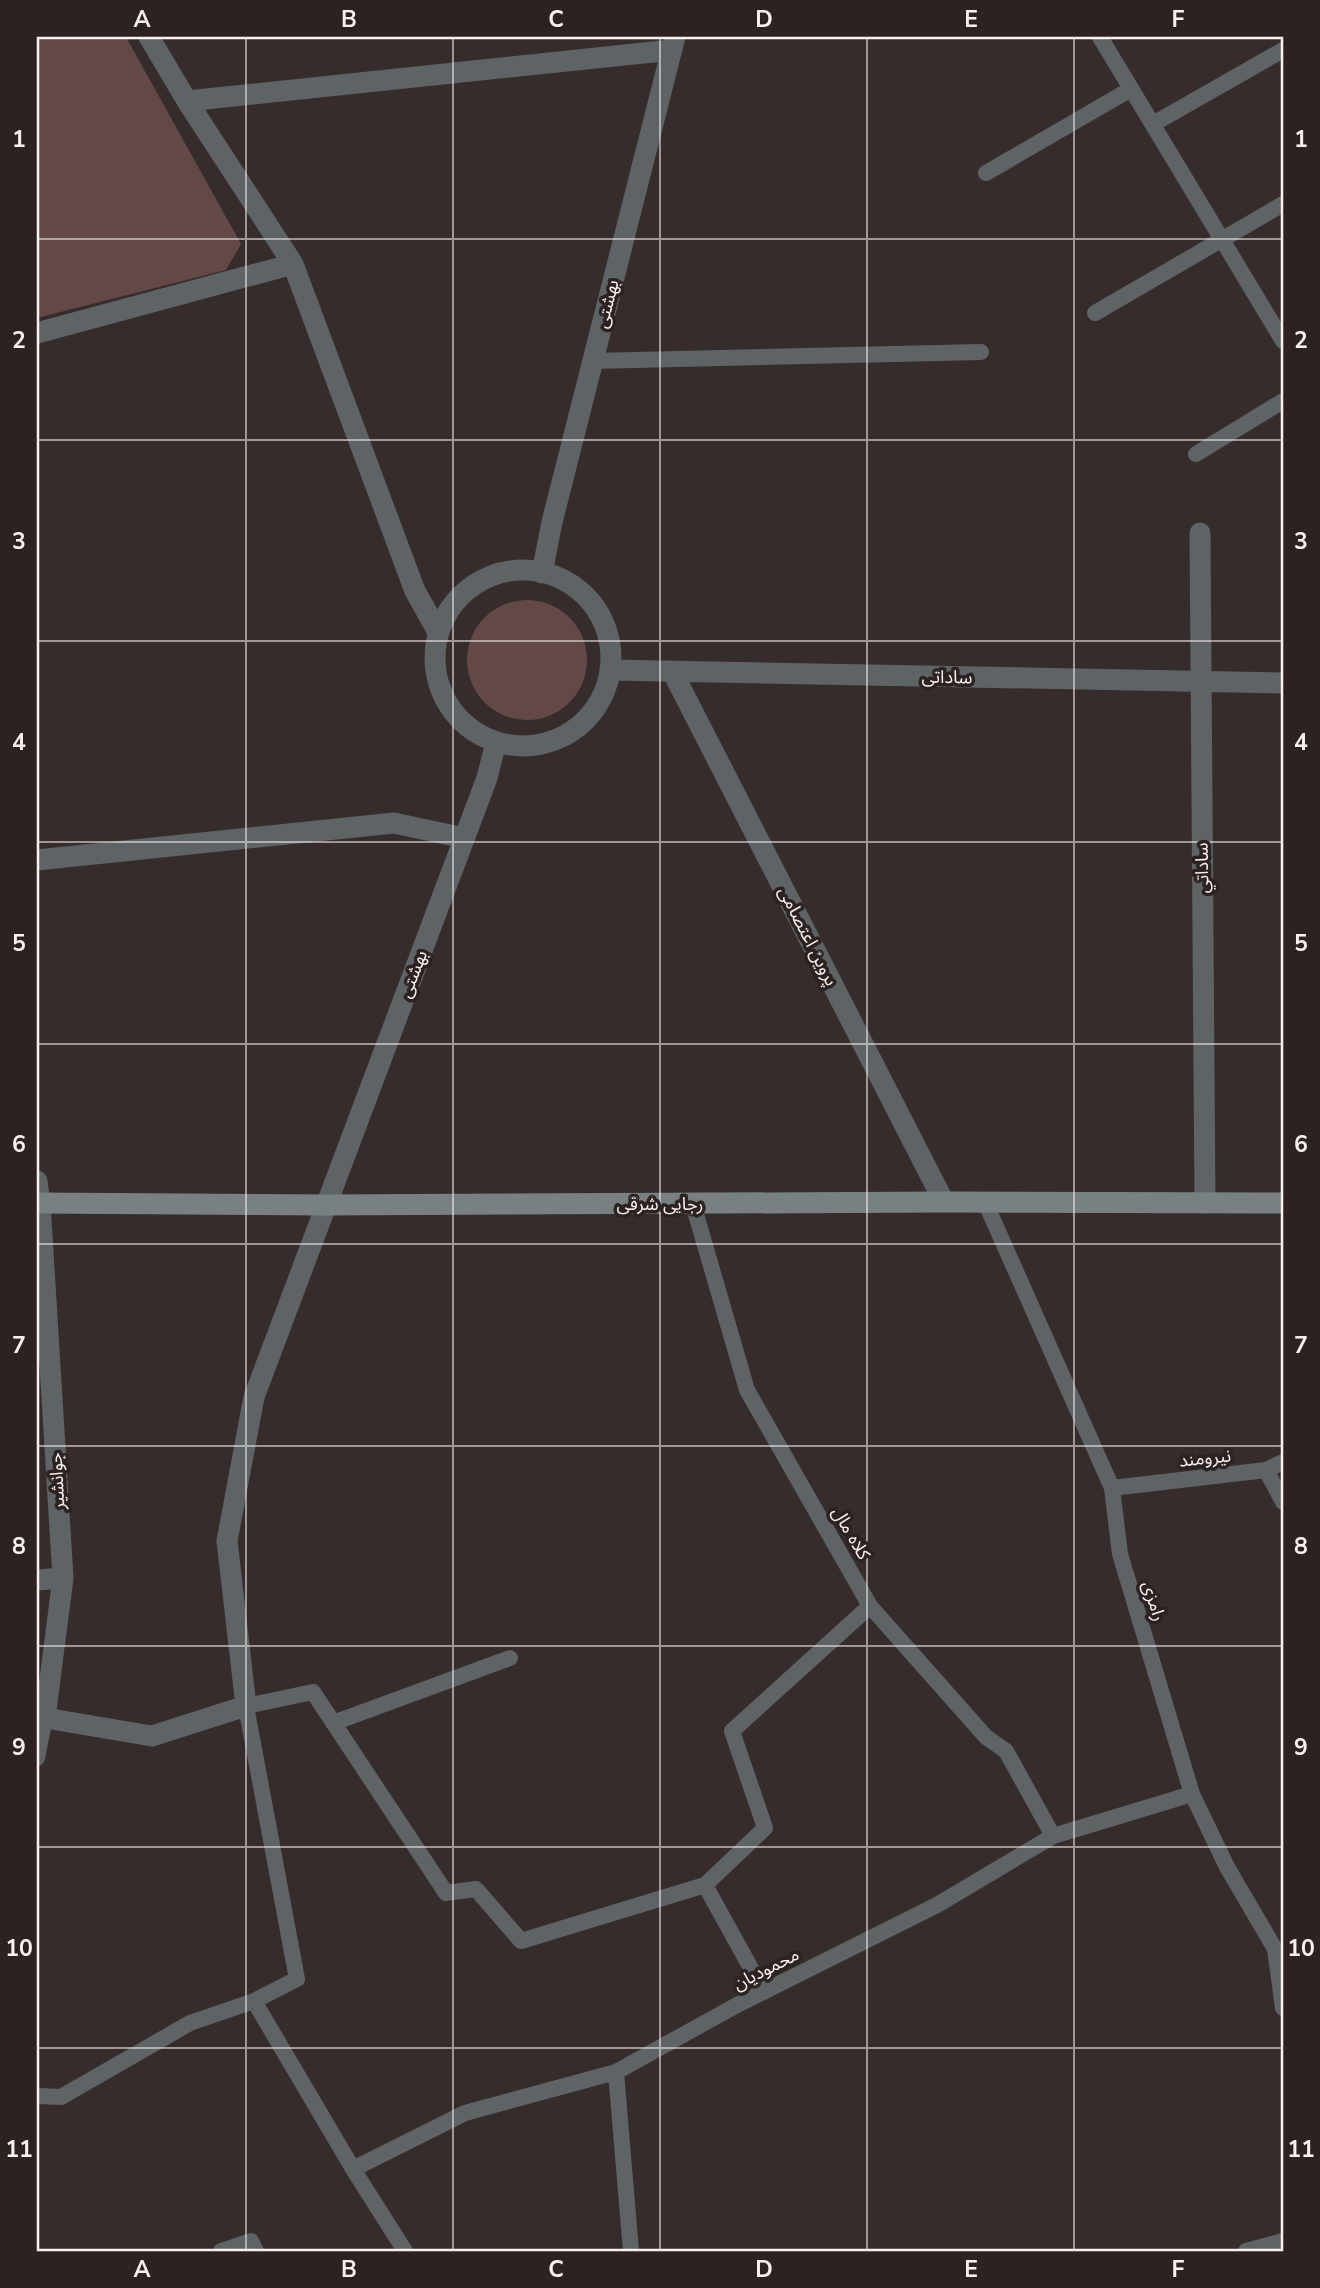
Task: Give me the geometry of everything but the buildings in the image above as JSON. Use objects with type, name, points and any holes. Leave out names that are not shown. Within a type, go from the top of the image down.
[{"type":"street","points":[[149,37],[187,102],[293,264],[415,591],[438,632]]},
{"type":"street","points":[[187,102],[673,43]]},
{"type":"street","name":"بهشتی","points":[[542,573],[552,522],[673,43]]},
{"type":"street","points":[[37,332],[293,264]]},
{"type":"street","name":"ساداتي","points":[[1200,533],[1205,1203]]},
{"type":"street","points":[[528,570],[542,573],[557,575],[582,591],[600,613],[611,640],[611,670],[603,698],[586,721],[562,738],[533,747],[496,743],[477,735],[455,715],[440,690],[435,662],[438,632],[452,606],[473,586],[499,573],[528,570]]},
{"type":"street","name":"ساداتی","points":[[611,670],[1283,683]]},
{"type":"street","name":"پروین اعتصامی","points":[[672,671],[944,1202]]},
{"type":"street","name":"بهشتی","points":[[246,1706],[227,1541],[254,1397],[487,778],[496,743]]},
{"type":"street","points":[[37,860],[394,823],[464,838]]},
{"type":"street","name":"جوانشیر","points":[[37,1181],[63,1578],[45,1718]]},
{"type":"street","name":"رجایی شرقی","points":[[38,1203],[1283,1203]]},
{"type":"street","points":[[37,1580],[63,1578]]},
{"type":"street","points":[[45,1718],[152,1737],[246,1706]]},
{"type":"lane","points":[[1100,37],[1283,341]]},
{"type":"lane","points":[[1153,124],[1283,50]]},
{"type":"lane","points":[[986,173],[1131,89]]},
{"type":"lane","points":[[1095,313],[1283,204]]},
{"type":"lane","points":[[592,361],[981,352]]},
{"type":"lane","points":[[1196,454],[1283,401]]},
{"type":"lane","name":"کلاه مال","points":[[693,1204],[747,1390],[870,1606],[986,1737],[1006,1751],[1054,1836]]},
{"type":"lane","name":"رامزی","points":[[986,1204],[1112,1488],[1120,1554],[1192,1794],[1227,1867],[1275,1949],[1283,2008]]},
{"type":"lane","points":[[1283,1462],[1266,1471],[1283,1502]]},
{"type":"lane","name":"نیرومند","points":[[1112,1488],[1266,1471]]},
{"type":"lane","points":[[37,2096],[61,2097],[190,2023],[254,2001],[297,1979],[246,1706],[313,1692],[446,1893],[476,1889],[521,1941],[705,1885],[765,1828],[732,1731],[870,1606]]},
{"type":"lane","points":[[333,1723],[510,1658]]},
{"type":"lane","name":"جوانشیر","points":[[37,1758],[45,1718]]},
{"type":"lane","name":"محمودیان","points":[[353,2169],[465,2113],[616,2072],[764,1992],[937,1905],[1054,1836],[1192,1794]]},
{"type":"lane","points":[[705,1885],[764,1992]]},
{"type":"lane","points":[[254,2001],[353,2169],[405,2251]]},
{"type":"lane","points":[[616,2072],[631,2251]]},
{"type":"lane","points":[[221,2251],[251,2241],[256,2251]]},
{"type":"lane","points":[[1246,2251],[1283,2241]]},
{"type":"shaded area","points":[[37,37],[126,37],[241,244],[226,270],[37,318]]},
{"type":"shaded area","points":[[527,600],[550,604],[569,618],[583,637],[587,660],[583,683],[569,702],[550,716],[527,720],[504,716],[485,702],[471,683],[467,660],[471,637],[485,618],[504,604]]}]
